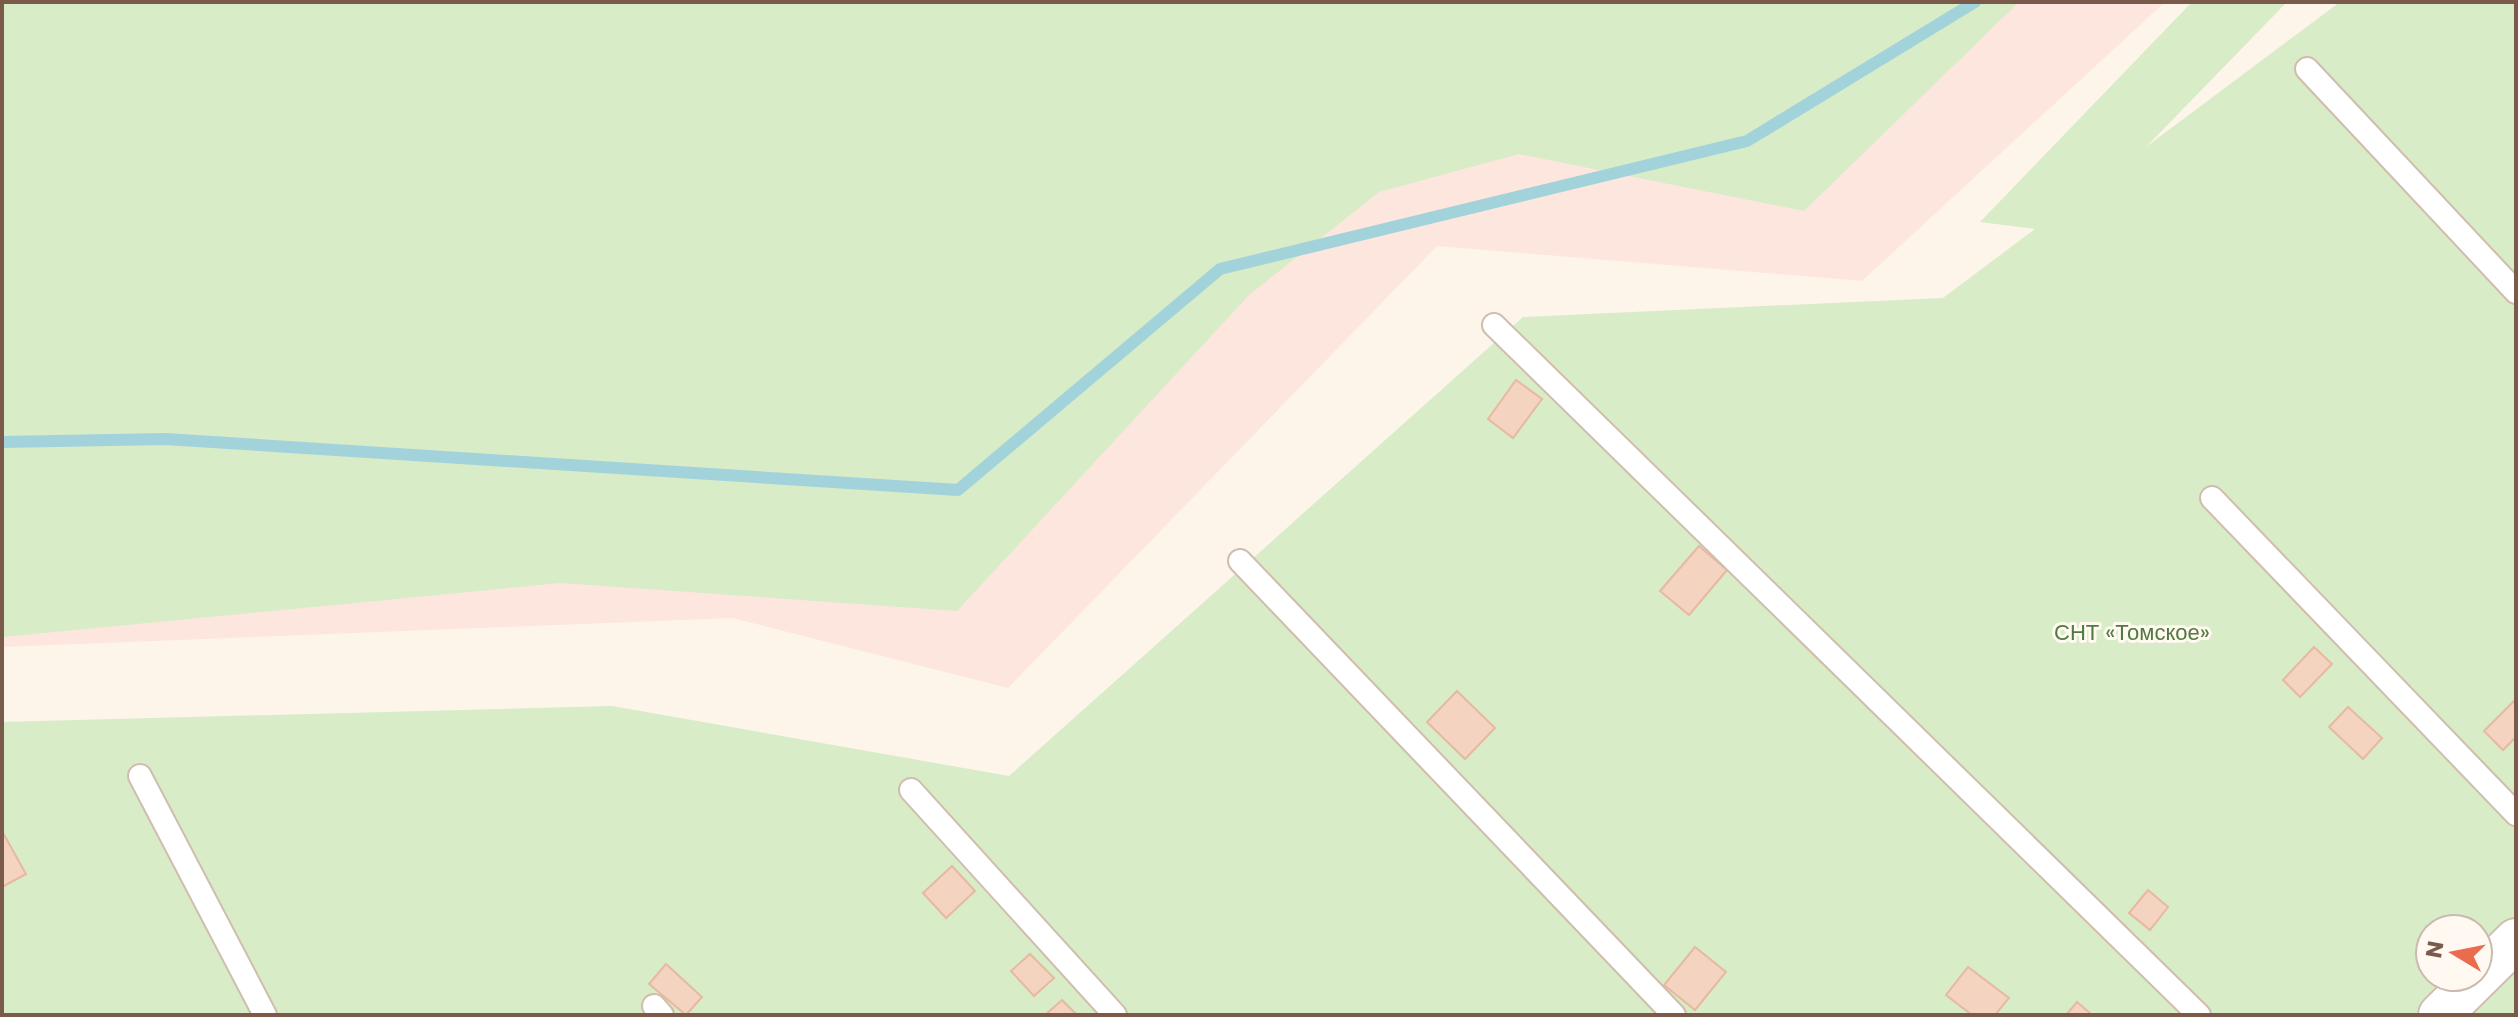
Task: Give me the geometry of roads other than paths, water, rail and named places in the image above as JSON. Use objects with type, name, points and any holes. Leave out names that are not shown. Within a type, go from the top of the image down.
[{"type":"street","points":[[2440,1015],[2516,940]]},
{"type":"lane","points":[[2307,69],[2516,292]]},
{"type":"lane","points":[[1494,325],[2199,1015]]},
{"type":"lane","points":[[2212,498],[2516,814]]},
{"type":"lane","points":[[1240,561],[1674,1015]]},
{"type":"lane","points":[[140,776],[265,1015]]},
{"type":"lane","points":[[911,790],[1115,1015]]},
{"type":"waterway","points":[[2,442],[165,439],[958,490],[1220,269],[1747,141],[1975,2]]},
{"type":"park label","name":"СНТ «Томское»","points":[[2132,632]]}]
